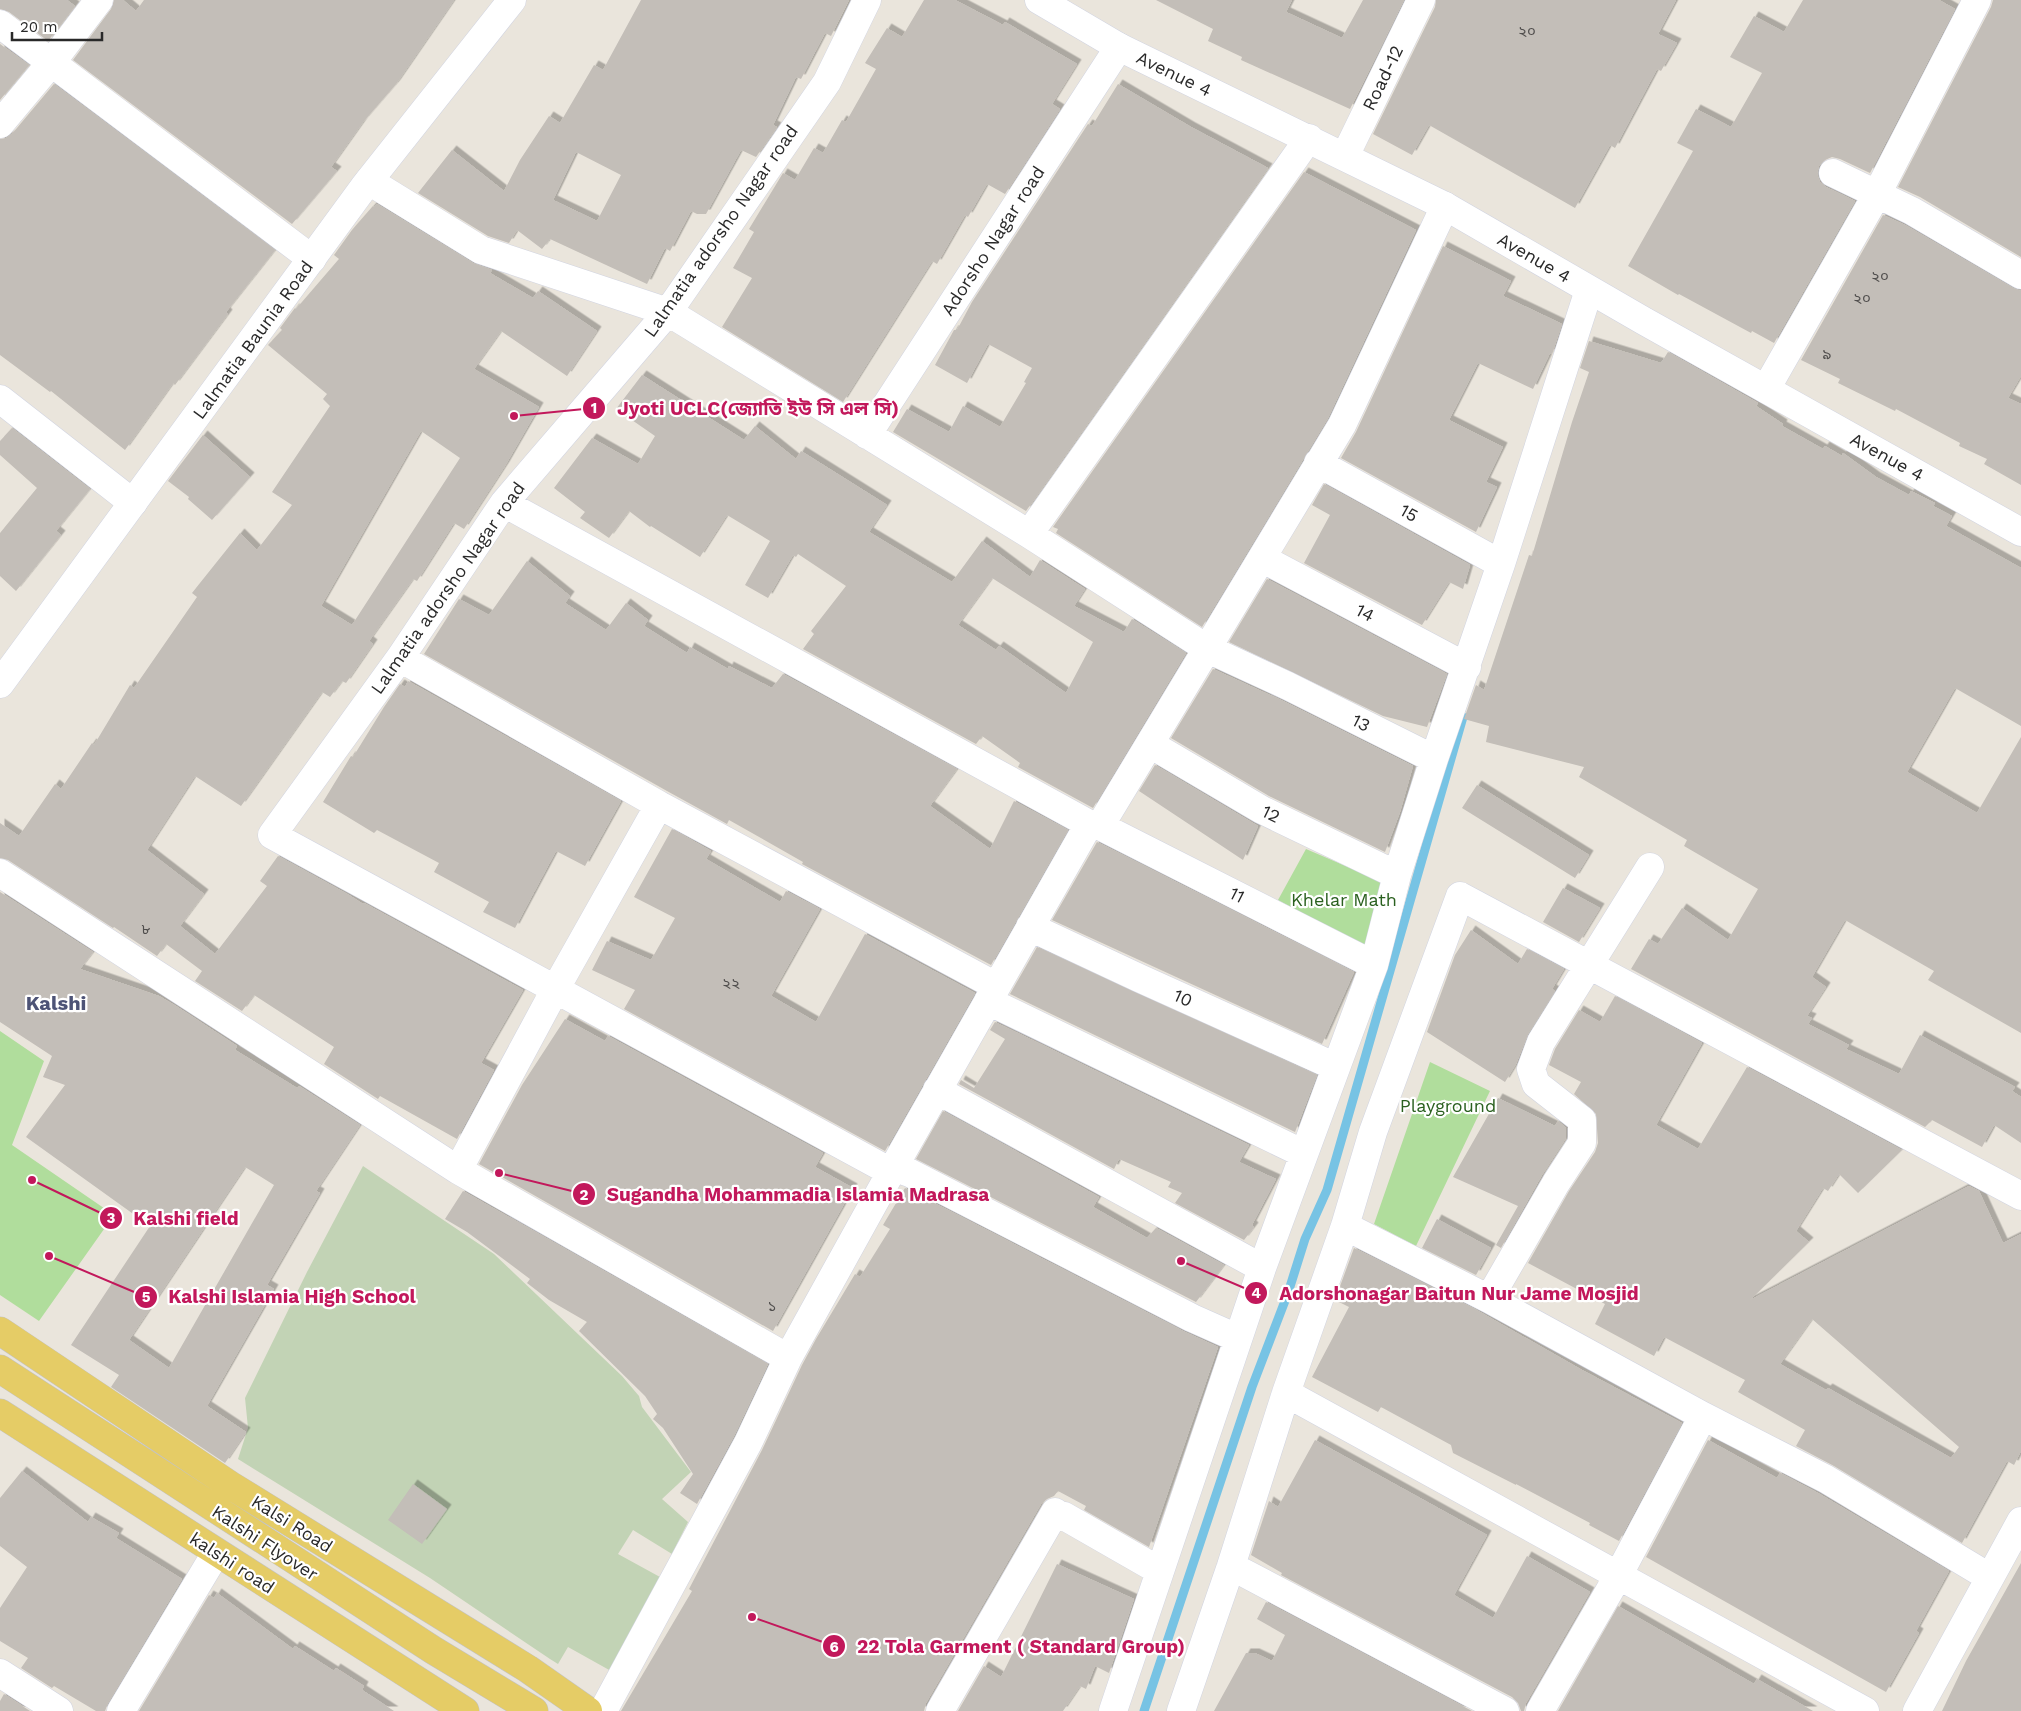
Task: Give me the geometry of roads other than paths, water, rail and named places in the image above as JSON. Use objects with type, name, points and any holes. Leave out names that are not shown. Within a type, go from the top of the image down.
[{"type":"main road","name":"Kalsi Road","points":[[0,1331],[230,1485],[528,1669],[588,1711]]},
{"type":"main road","name":"Kalshi Flyover","points":[[0,1370],[322,1580],[432,1650],[529,1708]]},
{"type":"main road","name":"kalshi road","points":[[0,1413],[465,1711]]},
{"type":"street","points":[[0,124],[51,63],[99,0]]},
{"type":"street","name":"Lalmatia Baunia Road","points":[[0,684],[369,181],[512,0]]},
{"type":"street","name":"Lalmatia adorsho Nagar road","points":[[556,988],[272,836],[400,658],[504,503],[668,312],[827,82],[867,0]]},
{"type":"street","name":"Avenue 4","points":[[1039,0],[1119,47],[1445,206],[1589,290],[2021,532]]},
{"type":"street","name":"Road-12","points":[[1345,156],[1421,0]]},
{"type":"street","points":[[1766,389],[1877,194],[1977,0]]},
{"type":"street","points":[[0,24],[312,259]]},
{"type":"street","name":"Adorsho Nagar road","points":[[867,434],[1119,47]]},
{"type":"street","points":[[1029,534],[1309,138]]},
{"type":"street","points":[[1833,173],[1912,212],[2021,275]]},
{"type":"street","name":"13","points":[[369,181],[481,250],[668,312],[1029,534],[1208,649],[1288,686],[1434,759]]},
{"type":"street","points":[[603,1711],[748,1443],[788,1358],[1030,927],[1094,825],[1150,744],[1263,559],[1342,424],[1445,206]]},
{"type":"street","points":[[1113,1711],[1237,1338],[1374,965],[1397,875],[1434,759],[1501,564],[1589,290]]},
{"type":"street","points":[[0,399],[133,503]]},
{"type":"street","name":"15","points":[[1318,463],[1501,564]]},
{"type":"street","name":"11","points":[[504,503],[1094,825],[1374,965]]},
{"type":"street","name":"14","points":[[1263,559],[1467,667]]},
{"type":"street","points":[[400,658],[992,994],[1304,1154]]},
{"type":"street","name":"12","points":[[1150,744],[1262,810],[1397,875]]},
{"type":"street","points":[[458,1170],[556,988],[659,806]]},
{"type":"street","points":[[1489,1299],[1556,1183],[1582,1143],[1582,1120],[1536,1084],[1531,1069],[1541,1042],[1650,867]]},
{"type":"street","points":[[0,874],[458,1170],[788,1358]]},
{"type":"street","points":[[1181,1711],[1231,1566],[1286,1393],[1345,1226],[1373,1132],[1460,896],[2021,1196]]},
{"type":"street","name":"10","points":[[1030,927],[1336,1067]]},
{"type":"street","points":[[556,988],[891,1172],[899,1169],[910,1173],[1192,1318],[1237,1338]]},
{"type":"street","points":[[937,1090],[1262,1268]]},
{"type":"street","points":[[1345,1226],[1489,1299],[1703,1416],[1826,1479],[1989,1577]]},
{"type":"street","points":[[1286,1393],[1866,1711]]},
{"type":"street","points":[[1540,1711],[1618,1576],[1703,1416]]},
{"type":"street","points":[[940,1711],[1055,1513],[1064,1516],[1160,1571]]},
{"type":"street","points":[[1917,1711],[2021,1521]]},
{"type":"street","points":[[120,1711],[216,1553]]},
{"type":"street","points":[[1231,1566],[1505,1711]]},
{"type":"street","points":[[0,1672],[59,1711]]},
{"type":"waterway","points":[[1144,1711],[1252,1387],[1288,1293],[1305,1239],[1327,1190],[1463,717]]},
{"type":"place","name":"Jyoti UCLC(জ্যোতি ইউ সি এল সি)","points":[[514,416]]},
{"type":"place","name":"Sugandha Mohammadia Islamia Madrasa","points":[[499,1173]]},
{"type":"place","name":"Kalshi field","points":[[32,1180]]},
{"type":"place","name":"Kalshi Islamia High School","points":[[49,1256]]},
{"type":"place","name":"Adorshonagar Baitun Nur Jame Mosjid","points":[[1181,1261]]},
{"type":"place","name":"22 Tola Garment ( Standard Group)","points":[[752,1617]]},
{"type":"district","name":"Kalshi","points":[[56,1003]]},
{"type":"park label","name":"Khelar Math","points":[[1344,900]]},
{"type":"park label","name":"Playground","points":[[1448,1106]]}]
